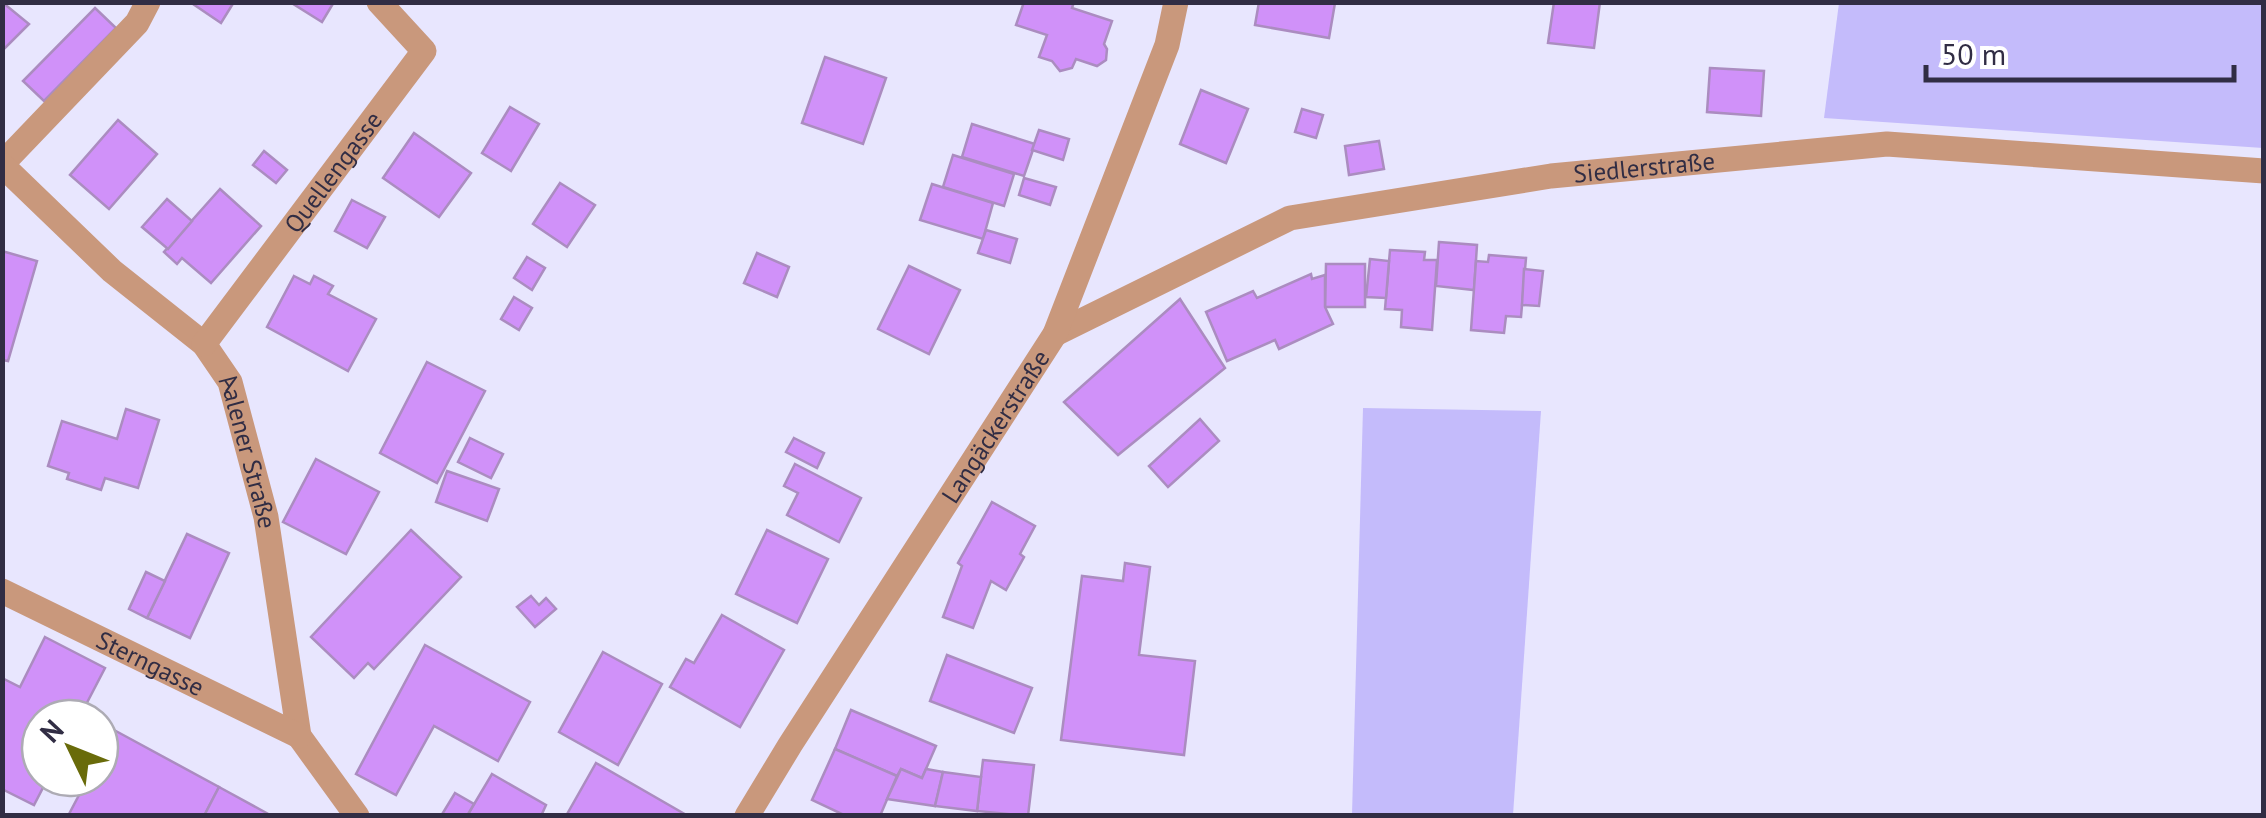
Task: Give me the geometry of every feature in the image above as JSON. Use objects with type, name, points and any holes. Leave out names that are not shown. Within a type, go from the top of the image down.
[{"type":"street","points":[[2,164],[137,24],[148,2]]},
{"type":"street","name":"Quellengasse","points":[[204,344],[424,51],[379,2]]},
{"type":"street","name":"Langäckerstraße","points":[[748,816],[800,728],[1056,334],[1167,45],[1176,2]]},
{"type":"street","name":"Siedlerstraße","points":[[1056,334],[1290,218],[1551,176],[1887,144],[2264,171]]},
{"type":"street","name":"Aalener Straße","points":[[2,164],[112,270],[204,344],[230,382],[266,518],[298,736],[357,816]]},
{"type":"street","name":"Sterngasse","points":[[2,591],[298,736]]},
{"type":"shaded area","points":[[1839,3],[2263,3],[2263,148],[1824,118]]},
{"type":"shaded area","points":[[1363,408],[1541,411],[1513,815],[1352,815]]},
{"type":"building","points":[[2,2],[29,24],[2,51]]},
{"type":"building","points":[[190,2],[234,2],[221,23]]},
{"type":"building","points":[[290,2],[334,2],[322,22]]},
{"type":"building","points":[[1024,2],[1074,2],[1072,8],[1112,21],[1104,44],[1106,60],[1097,66],[1076,59],[1072,68],[1060,71],[1052,61],[1039,57],[1047,35],[1016,25]]},
{"type":"building","points":[[1259,2],[1335,3],[1329,38],[1255,25]]},
{"type":"building","points":[[1554,2],[1600,2],[1594,48],[1548,43]]},
{"type":"building","points":[[95,8],[116,28],[44,101],[23,81]]},
{"type":"building","points":[[825,57],[886,78],[863,144],[802,123]]},
{"type":"building","points":[[1710,68],[1764,71],[1761,116],[1707,112]]},
{"type":"building","points":[[1201,90],[1248,109],[1226,163],[1180,144]]},
{"type":"building","points":[[510,107],[539,124],[511,171],[482,153]]},
{"type":"building","points":[[1302,109],[1323,115],[1316,138],[1295,132]]},
{"type":"building","points":[[118,120],[157,154],[109,209],[70,175]]},
{"type":"building","points":[[972,124],[1035,144],[1024,176],[962,157]]},
{"type":"building","points":[[1039,130],[1069,139],[1063,160],[1032,150]]},
{"type":"building","points":[[414,133],[471,173],[439,217],[383,178]]},
{"type":"building","points":[[1379,141],[1384,169],[1349,175],[1345,146]]},
{"type":"building","points":[[264,151],[287,170],[276,183],[253,165]]},
{"type":"building","points":[[953,155],[1014,174],[1004,206],[943,187]]},
{"type":"building","points":[[1024,178],[1056,187],[1050,205],[1019,195]]},
{"type":"building","points":[[560,183],[595,205],[567,247],[533,224]]},
{"type":"building","points":[[932,184],[993,203],[983,239],[920,220]]},
{"type":"building","points":[[220,189],[261,226],[211,283],[182,258],[177,264],[164,252]]},
{"type":"building","points":[[167,199],[192,221],[168,249],[142,227]]},
{"type":"building","points":[[352,200],[385,217],[367,248],[335,231]]},
{"type":"building","points":[[986,230],[1017,239],[1010,263],[978,253]]},
{"type":"building","points":[[1439,242],[1477,245],[1474,290],[1436,286]]},
{"type":"building","points":[[1390,250],[1425,252],[1424,260],[1437,260],[1432,330],[1401,327],[1402,310],[1385,309]]},
{"type":"building","points":[[2,251],[37,261],[8,361],[2,360]]},
{"type":"building","points":[[757,253],[789,267],[777,297],[744,283]]},
{"type":"building","points":[[1489,255],[1526,258],[1521,317],[1506,316],[1504,333],[1471,330],[1476,261],[1488,262]]},
{"type":"building","points":[[527,257],[545,268],[532,290],[514,278]]},
{"type":"building","points":[[1370,259],[1389,261],[1386,298],[1366,297]]},
{"type":"building","points":[[1326,264],[1365,264],[1365,307],[1325,307]]},
{"type":"building","points":[[909,266],[960,290],[929,354],[878,329]]},
{"type":"building","points":[[1524,269],[1543,271],[1539,306],[1522,305]]},
{"type":"building","points":[[1311,274],[1312,279],[1325,275],[1325,307],[1333,324],[1279,349],[1275,340],[1227,361],[1206,312],[1253,291],[1257,298]]},
{"type":"building","points":[[294,276],[310,284],[314,276],[333,286],[328,294],[376,319],[348,371],[267,327]]},
{"type":"building","points":[[514,297],[532,308],[519,330],[501,319]]},
{"type":"building","points":[[1180,299],[1225,368],[1118,455],[1064,402]]},
{"type":"building","points":[[427,362],[485,391],[437,483],[380,453]]},
{"type":"building","points":[[126,409],[159,420],[138,488],[105,478],[101,490],[67,479],[69,473],[48,466],[62,421],[117,439]]},
{"type":"building","points":[[1200,419],[1219,441],[1168,487],[1149,466]]},
{"type":"building","points":[[470,438],[503,454],[491,478],[458,462]]},
{"type":"building","points":[[794,438],[824,453],[817,468],[786,452]]},
{"type":"building","points":[[316,459],[379,492],[346,554],[283,522]]},
{"type":"building","points":[[795,464],[861,498],[839,542],[787,515],[798,493],[784,486]]},
{"type":"building","points":[[447,471],[499,489],[487,521],[436,502]]},
{"type":"building","points":[[992,502],[1035,526],[1006,590],[991,581],[973,628],[943,617],[962,566],[958,563]]},
{"type":"building","points":[[411,530],[461,577],[374,669],[368,663],[354,678],[311,637]]},
{"type":"building","points":[[767,530],[828,559],[797,623],[736,594]]},
{"type":"building","points":[[187,534],[229,553],[190,638],[147,618]]},
{"type":"building","points":[[1125,563],[1150,567],[1139,655],[1195,661],[1184,755],[1061,740],[1082,576],[1123,581]]},
{"type":"building","points":[[146,572],[165,581],[147,618],[129,609]]},
{"type":"building","points":[[531,596],[539,605],[546,598],[556,609],[535,627],[517,607]]},
{"type":"building","points":[[722,615],[784,650],[740,727],[670,687],[686,659],[694,663]]},
{"type":"building","points":[[45,637],[105,668],[89,698],[20,698],[20,798],[2,789],[2,678],[20,687]]},
{"type":"building","points":[[425,645],[530,702],[498,761],[434,726],[396,795],[356,774]]},
{"type":"building","points":[[603,652],[662,684],[618,765],[559,732]]},
{"type":"building","points":[[947,655],[1032,688],[1014,733],[930,701]]},
{"type":"building","points":[[851,710],[936,746],[922,778],[901,769],[897,776],[835,749]]},
{"type":"building","points":[[120,733],[219,787],[204,816],[68,816],[77,798],[120,798]]},
{"type":"building","points":[[835,749],[897,776],[880,816],[846,816],[812,800]]},
{"type":"building","points":[[983,760],[1034,765],[1028,816],[977,811]]},
{"type":"building","points":[[596,763],[688,816],[566,816]]},
{"type":"building","points":[[901,769],[922,778],[926,769],[943,772],[935,806],[887,799]]},
{"type":"building","points":[[943,772],[981,777],[977,811],[935,806]]},
{"type":"building","points":[[492,774],[546,805],[541,816],[467,816]]},
{"type":"building","points":[[219,787],[272,816],[204,816]]},
{"type":"building","points":[[455,793],[474,804],[467,816],[441,816]]}]
